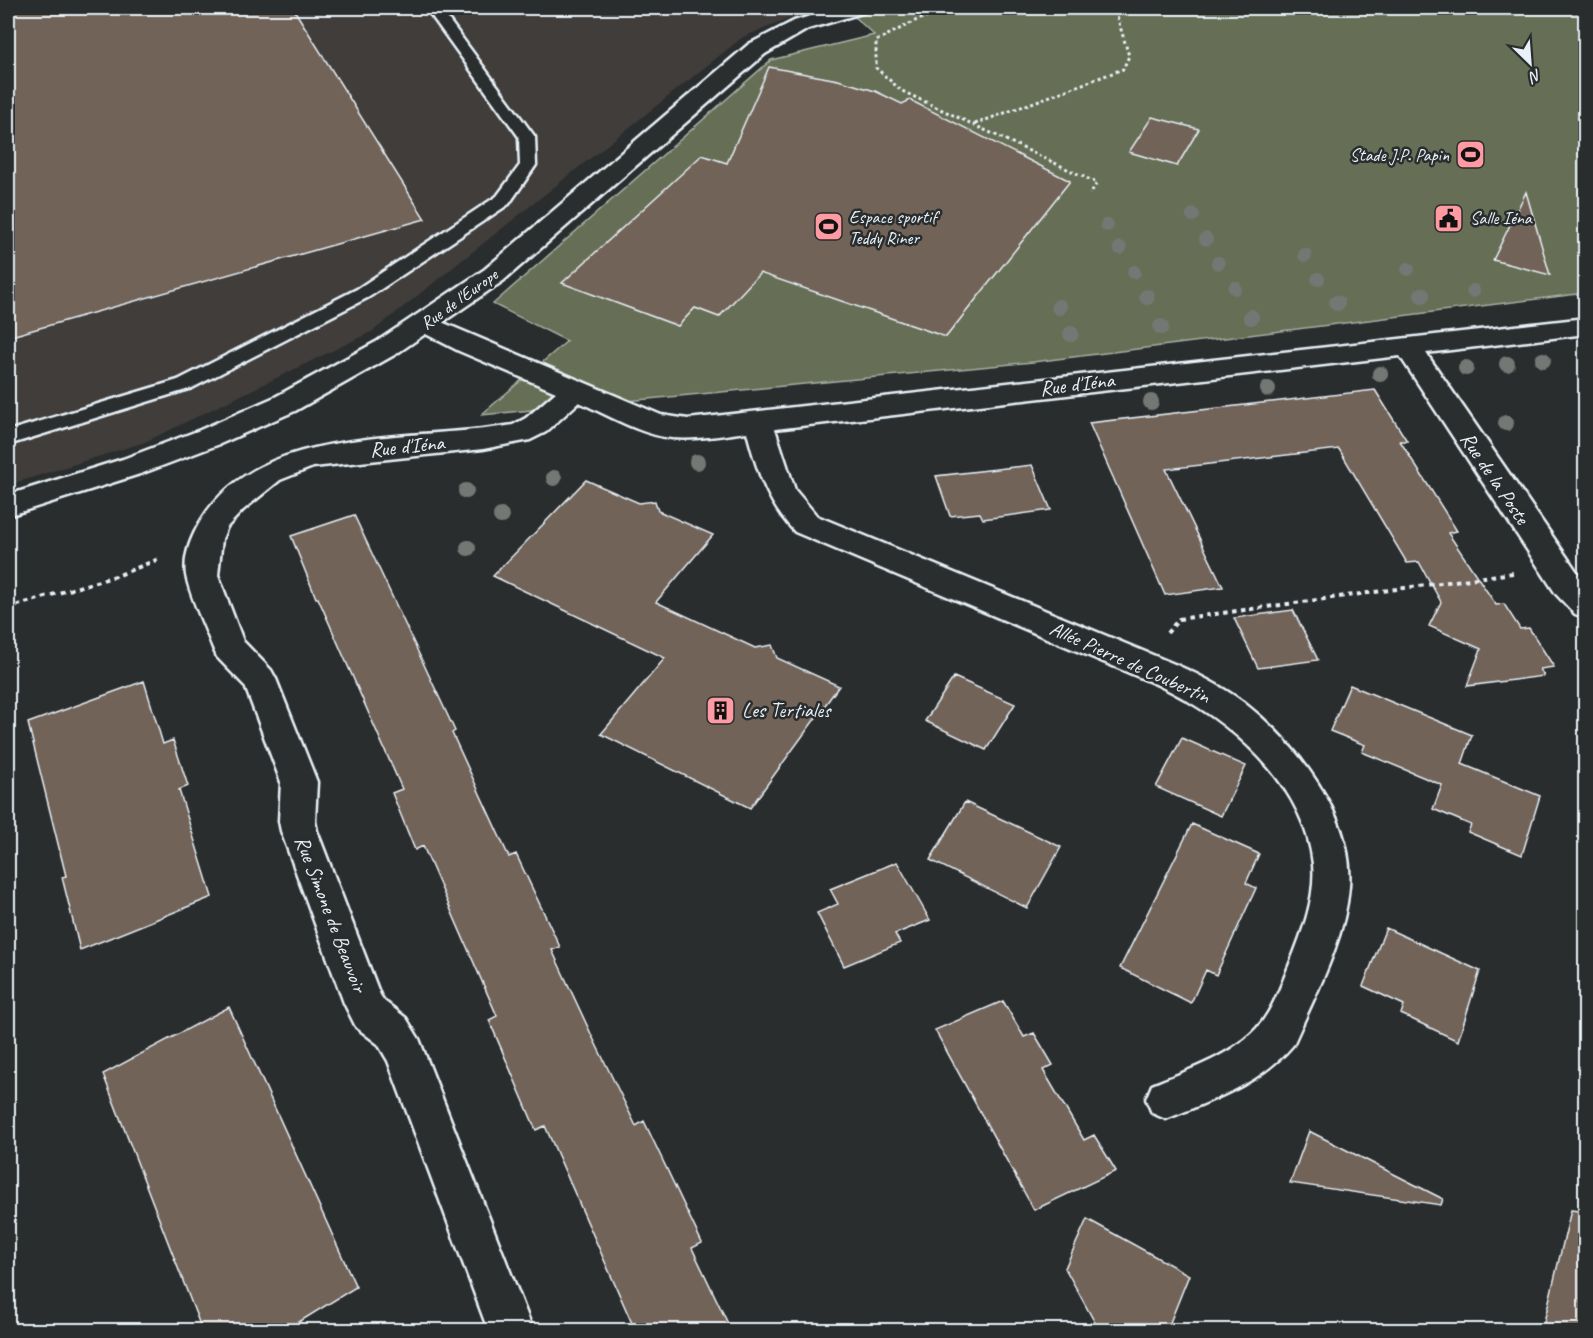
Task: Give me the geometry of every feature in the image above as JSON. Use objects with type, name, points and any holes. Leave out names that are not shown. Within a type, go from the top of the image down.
[{"type":"street","name":"Rue de l'Europe","points":[[8,506],[133,466],[240,424],[319,387],[425,323],[494,275],[757,49],[801,25],[858,8]]},
{"type":"street","name":"Rue d'Iéna","points":[[425,323],[575,392],[669,428],[699,429],[1586,326]]},
{"type":"street","name":"Rue de la Poste","points":[[1408,346],[1567,586],[1586,606]]},
{"type":"street","name":"Rue d'Iéna","points":[[236,499],[264,477],[299,460],[341,453],[494,437],[526,431],[575,392]]},
{"type":"street","name":"Allée Pierre de Coubertin","points":[[759,422],[780,493],[790,509],[806,524],[1141,664],[1211,697],[1268,746],[1307,797],[1323,831],[1331,865],[1331,891],[1326,917],[1279,1032],[1268,1047],[1233,1071],[1166,1099]]},
{"type":"street","name":"Rue Simone de Beauvoir","points":[[236,499],[222,512],[205,539],[202,575],[229,648],[259,679],[299,782],[297,821],[300,831],[364,1003],[370,1014],[392,1031],[405,1052],[510,1330]]},
{"type":"lane","points":[[8,438],[184,384],[267,344],[363,293],[503,200],[528,165],[527,137],[433,8]]},
{"type":"path","points":[[957,8],[917,20],[876,41],[876,68],[902,91],[1097,183],[1090,194]]},
{"type":"path","points":[[974,124],[1123,69],[1129,56],[1116,13]]},
{"type":"path","points":[[8,608],[119,575],[205,539]]},
{"type":"path","points":[[1141,664],[1179,619],[1555,567]]},
{"type":"shaded area","points":[[8,8],[817,8],[743,37],[373,331],[145,442],[8,485]]},
{"type":"green space","points":[[845,8],[1585,8],[1585,293],[1033,362],[481,415],[567,341],[493,304],[771,60],[874,35]]},
{"type":"building","points":[[8,8],[293,8],[425,219],[8,337]]},
{"type":"building","name":"Espace sportif Teddy Riner","points":[[769,67],[838,80],[875,91],[902,104],[910,100],[1070,181],[946,337],[760,273],[719,317],[695,308],[678,326],[562,283],[702,155],[727,163]]},
{"type":"building","points":[[1152,117],[1199,129],[1177,166],[1129,152]]},
{"type":"building","points":[[1526,192],[1550,275],[1493,260]]},
{"type":"building","points":[[1375,390],[1407,441],[1400,441],[1457,531],[1448,533],[1496,605],[1504,604],[1520,629],[1529,628],[1554,667],[1540,669],[1544,676],[1467,686],[1481,649],[1429,626],[1441,602],[1419,562],[1407,563],[1339,449],[1166,469],[1223,587],[1165,595],[1089,423]]},
{"type":"building","points":[[1032,465],[1051,510],[983,519],[980,513],[950,516],[936,476]]},
{"type":"building","points":[[586,480],[639,503],[655,501],[658,511],[713,535],[656,602],[755,648],[772,645],[777,658],[839,686],[750,808],[601,734],[665,658],[493,576]]},
{"type":"building","points":[[354,515],[455,731],[452,733],[509,857],[516,854],[560,947],[552,950],[592,1036],[636,1126],[644,1121],[702,1243],[692,1248],[731,1330],[635,1330],[545,1126],[536,1130],[489,1020],[497,1016],[423,846],[415,850],[392,793],[402,789],[318,598],[316,598],[291,536]]},
{"type":"building","points":[[1293,610],[1318,660],[1258,668],[1234,618]]},
{"type":"building","points":[[954,677],[1015,704],[986,750],[925,721]]},
{"type":"building","points":[[144,681],[163,744],[173,740],[188,786],[179,790],[212,897],[80,950],[62,877],[66,876],[28,723]]},
{"type":"building","points":[[1350,685],[1472,735],[1462,764],[1540,796],[1522,855],[1468,832],[1471,825],[1433,809],[1442,785],[1362,752],[1365,745],[1330,731]]},
{"type":"building","points":[[1182,738],[1246,766],[1221,816],[1156,787]]},
{"type":"building","points":[[965,802],[1061,847],[1027,908],[930,860]]},
{"type":"building","points":[[1192,824],[1259,854],[1246,883],[1256,888],[1216,975],[1206,970],[1191,1003],[1120,968]]},
{"type":"building","points":[[897,862],[930,920],[895,934],[900,943],[844,966],[817,913],[838,904],[830,889]]},
{"type":"building","points":[[1386,928],[1480,971],[1458,1041],[1401,1014],[1404,1005],[1363,986]]},
{"type":"building","points":[[1003,1001],[1024,1037],[1034,1033],[1053,1065],[1043,1070],[1084,1140],[1094,1135],[1116,1171],[1034,1210],[935,1030]]},
{"type":"building","points":[[229,1007],[356,1287],[286,1330],[202,1330],[103,1074]]},
{"type":"building","points":[[1309,1131],[1443,1199],[1441,1205],[1290,1183]]},
{"type":"building","points":[[1571,1210],[1586,1212],[1586,1330],[1542,1330]]},
{"type":"building","points":[[1087,1219],[1189,1275],[1167,1330],[1099,1330],[1065,1268]]},
{"type":"place","name":"Stade J.P. Papin","points":[[1470,155]]},
{"type":"place","name":"Salle Iéna","points":[[1449,218]]},
{"type":"place","name":"Espace sportif Teddy Riner","points":[[828,227]]},
{"type":"place","name":"Les Tertiales","points":[[721,710]]}]
